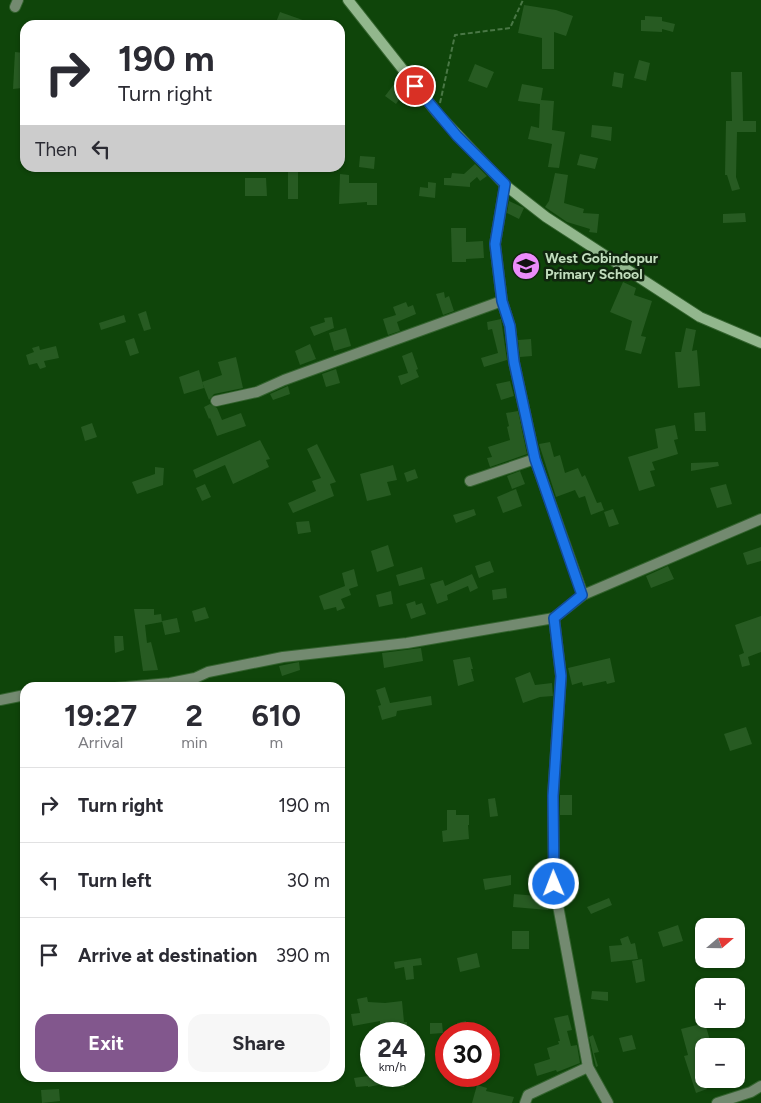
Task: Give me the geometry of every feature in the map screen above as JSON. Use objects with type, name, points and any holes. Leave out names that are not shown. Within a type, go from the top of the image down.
[{"type":"main road","points":[[348,0],[438,114],[505,184],[546,217],[700,317],[761,343]]},
{"type":"street","points":[[505,184],[495,244],[502,301],[510,326],[514,362],[535,459],[582,595]]},
{"type":"street","points":[[216,401],[257,392],[284,380],[502,301]]},
{"type":"street","points":[[470,481],[535,459]]},
{"type":"street","points":[[175,682],[195,678],[208,672],[283,657],[407,643],[554,618],[582,595],[761,519]]},
{"type":"street","points":[[554,618],[561,676],[553,796],[554,884],[588,1067],[608,1103]]},
{"type":"street","points":[[0,700],[20,696]]},
{"type":"street","points":[[525,1103],[528,1095],[588,1067]]},
{"type":"street","points":[[717,1103],[751,1092],[761,1086]]},
{"type":"path","points":[[438,114],[455,35],[510,28],[523,0]]},
{"type":"building","points":[[524,5],[556,10],[573,16],[566,36],[554,32],[554,69],[542,69],[542,38],[518,33]]},
{"type":"building","points":[[280,12],[303,20],[277,20]]},
{"type":"building","points":[[645,16],[662,17],[662,21],[675,24],[673,32],[662,29],[662,32],[641,31],[641,20],[645,20]]},
{"type":"building","points":[[15,52],[20,53],[20,88],[13,89]]},
{"type":"building","points":[[639,60],[650,63],[646,81],[634,78]]},
{"type":"building","points":[[412,64],[435,79],[430,87],[421,81],[410,67]]},
{"type":"building","points":[[475,64],[494,72],[487,88],[468,81]]},
{"type":"building","points":[[614,72],[624,74],[622,88],[612,86]]},
{"type":"building","points":[[731,72],[742,72],[743,121],[756,121],[756,132],[737,132],[736,177],[740,189],[732,191],[727,175],[725,175],[726,121],[732,121]]},
{"type":"building","points":[[395,83],[405,91],[396,104],[385,96]]},
{"type":"building","points":[[522,84],[543,88],[541,100],[554,101],[552,130],[565,132],[559,168],[548,167],[552,144],[528,139],[531,126],[539,128],[540,104],[518,101]]},
{"type":"building","points":[[592,125],[612,127],[611,141],[591,137]]},
{"type":"building","points":[[580,154],[598,158],[595,169],[577,165]]},
{"type":"building","points":[[360,156],[375,157],[374,169],[359,167]]},
{"type":"building","points":[[475,164],[487,176],[480,181],[477,177],[470,183],[470,187],[444,185],[444,178],[451,178],[452,173],[464,174]]},
{"type":"building","points":[[288,172],[298,172],[298,199],[288,199]]},
{"type":"building","points":[[555,173],[568,175],[564,203],[584,209],[583,213],[599,214],[597,233],[589,232],[590,229],[567,222],[545,207],[549,201]]},
{"type":"building","points":[[340,174],[349,175],[349,183],[377,183],[377,205],[367,205],[367,202],[339,204]]},
{"type":"building","points":[[245,178],[266,178],[267,196],[245,196]]},
{"type":"building","points":[[428,182],[436,183],[435,198],[419,196],[420,187],[428,188]]},
{"type":"building","points":[[509,201],[524,208],[519,219],[507,213]]},
{"type":"building","points":[[745,213],[746,222],[723,223],[723,214]]},
{"type":"building","points":[[451,228],[466,228],[466,242],[483,241],[484,258],[466,259],[466,262],[452,262]]},
{"type":"building","points":[[623,282],[636,288],[634,295],[652,301],[641,336],[646,337],[641,354],[625,350],[632,321],[610,312]]},
{"type":"building","points":[[444,292],[445,298],[449,296],[454,311],[443,315],[436,294]]},
{"type":"building","points":[[406,302],[408,307],[413,305],[416,314],[397,322],[400,331],[388,335],[383,319],[396,315],[393,307]]},
{"type":"building","points":[[146,311],[151,329],[144,331],[138,314]]},
{"type":"building","points":[[124,315],[126,322],[101,330],[99,323]]},
{"type":"building","points":[[332,317],[334,328],[314,336],[310,327],[325,322],[324,318]]},
{"type":"building","points":[[501,319],[507,360],[484,367],[481,358],[498,353],[492,329],[488,330],[487,322]]},
{"type":"building","points":[[346,328],[351,346],[334,351],[329,333]]},
{"type":"building","points":[[686,328],[696,330],[692,351],[697,350],[700,386],[678,388],[675,352],[681,352]]},
{"type":"building","points":[[134,338],[139,353],[130,356],[125,341]]},
{"type":"building","points":[[531,339],[532,356],[520,357],[518,340]]},
{"type":"building","points":[[310,344],[316,359],[300,365],[295,351]]},
{"type":"building","points":[[39,346],[40,350],[56,346],[59,358],[44,361],[46,367],[40,369],[37,363],[29,365],[26,355],[34,352],[32,348]]},
{"type":"building","points":[[412,352],[419,377],[401,385],[398,376],[408,373],[402,356]]},
{"type":"building","points":[[236,357],[243,388],[214,394],[209,400],[202,382],[222,375],[218,362]]},
{"type":"building","points":[[336,369],[340,383],[326,387],[322,374]]},
{"type":"building","points":[[199,370],[204,388],[184,394],[179,377]]},
{"type":"building","points":[[510,381],[514,396],[501,400],[496,384]]},
{"type":"building","points":[[288,386],[290,394],[273,400],[270,394]]},
{"type":"building","points":[[210,404],[217,408],[222,420],[241,413],[246,426],[217,436],[204,407]]},
{"type":"building","points":[[518,411],[527,454],[490,467],[487,458],[492,457],[488,447],[510,440],[506,413]]},
{"type":"building","points":[[705,412],[706,431],[695,431],[694,413]]},
{"type":"building","points":[[92,423],[97,437],[85,441],[81,427]]},
{"type":"building","points":[[675,425],[678,439],[674,440],[678,454],[652,462],[655,470],[650,471],[655,486],[639,491],[628,457],[658,448],[655,429]]},
{"type":"building","points":[[260,440],[270,459],[266,460],[269,467],[233,484],[225,465],[196,478],[193,470]]},
{"type":"building","points":[[550,442],[554,457],[560,455],[565,473],[578,468],[582,477],[585,475],[597,503],[601,502],[604,510],[591,515],[585,496],[579,498],[575,490],[556,497],[539,444]]},
{"type":"building","points":[[317,444],[336,482],[330,484],[334,496],[293,513],[288,503],[316,491],[312,481],[321,478],[307,449]]},
{"type":"building","points":[[718,462],[719,466],[691,471],[691,463]]},
{"type":"building","points":[[393,465],[397,480],[387,482],[391,495],[367,501],[360,474]]},
{"type":"building","points":[[155,467],[164,468],[163,485],[137,494],[132,482],[155,474]]},
{"type":"building","points":[[415,469],[418,478],[407,482],[404,473]]},
{"type":"building","points":[[520,471],[525,484],[512,489],[507,476]]},
{"type":"building","points":[[205,484],[211,497],[202,501],[196,488]]},
{"type":"building","points":[[726,484],[732,504],[717,508],[710,488]]},
{"type":"building","points":[[516,489],[522,506],[503,513],[497,497]]},
{"type":"building","points":[[474,509],[476,515],[456,523],[453,515]]},
{"type":"building","points":[[613,509],[619,524],[609,527],[604,512]]},
{"type":"building","points":[[309,521],[311,532],[298,534],[296,522]]},
{"type":"building","points":[[388,545],[394,566],[377,572],[371,551]]},
{"type":"building","points":[[761,547],[761,561],[747,565],[743,553]]},
{"type":"building","points":[[490,561],[494,572],[479,578],[475,566]]},
{"type":"building","points":[[668,566],[674,579],[651,588],[646,576]]},
{"type":"building","points":[[422,567],[425,579],[399,586],[396,575]]},
{"type":"building","points":[[354,569],[358,586],[349,589],[351,595],[341,599],[345,608],[337,611],[336,607],[324,610],[319,596],[345,586],[342,573]]},
{"type":"building","points":[[472,574],[478,588],[470,592],[468,586],[447,595],[448,600],[437,604],[430,584],[443,580],[445,586]]},
{"type":"building","points":[[506,588],[507,598],[493,600],[492,590]]},
{"type":"building","points":[[391,591],[393,604],[379,607],[376,595]]},
{"type":"building","points":[[415,601],[416,605],[422,603],[426,614],[411,619],[406,604]]},
{"type":"building","points":[[205,607],[209,618],[195,622],[192,611]]},
{"type":"building","points":[[134,609],[154,609],[154,615],[161,614],[162,622],[145,625],[147,643],[151,642],[158,670],[143,671]]},
{"type":"building","points":[[761,616],[761,652],[748,657],[750,665],[742,667],[739,655],[744,653],[735,625]]},
{"type":"building","points":[[177,618],[180,632],[165,635],[162,621]]},
{"type":"building","points":[[114,636],[123,636],[124,650],[115,653]]},
{"type":"building","points":[[421,648],[423,661],[384,668],[382,653]]},
{"type":"building","points":[[470,657],[474,681],[458,686],[453,660]]},
{"type":"building","points":[[610,658],[615,682],[607,684],[606,681],[583,686],[582,682],[572,685],[568,668]]},
{"type":"building","points":[[299,662],[300,670],[282,676],[279,666]]},
{"type":"building","points":[[530,672],[535,685],[552,683],[553,696],[540,697],[523,703],[515,678]]},
{"type":"building","points":[[385,687],[390,703],[431,696],[432,705],[397,711],[396,716],[382,720],[378,706],[381,705],[376,690]]},
{"type":"building","points":[[746,727],[752,744],[730,751],[724,734]]},
{"type":"building","points":[[560,795],[572,795],[572,815],[560,815]]},
{"type":"building","points":[[495,798],[498,816],[490,817],[488,799]]},
{"type":"building","points":[[447,810],[456,810],[456,815],[469,815],[469,839],[443,842],[442,831],[447,830]]},
{"type":"building","points":[[511,875],[511,885],[485,890],[483,879]]},
{"type":"building","points":[[514,894],[549,897],[548,910],[513,907]]},
{"type":"building","points":[[609,898],[612,905],[591,914],[587,907]]},
{"type":"building","points":[[678,925],[683,941],[663,947],[658,932]]},
{"type":"building","points":[[512,931],[529,931],[529,949],[512,949]]},
{"type":"building","points":[[628,936],[631,944],[635,943],[638,959],[611,962],[609,946],[622,945],[620,939]]},
{"type":"building","points":[[477,953],[480,967],[460,972],[457,958]]},
{"type":"building","points":[[421,958],[422,965],[413,966],[414,979],[406,980],[404,967],[395,969],[394,962]]},
{"type":"building","points":[[642,959],[645,981],[636,983],[632,961]]},
{"type":"building","points":[[592,991],[608,992],[608,1001],[591,999]]},
{"type":"building","points":[[367,997],[368,1002],[385,1003],[402,1001],[404,1022],[360,1022],[360,1025],[353,1026],[351,1014],[360,1013],[357,999]]},
{"type":"building","points":[[568,1015],[572,1030],[567,1031],[571,1046],[577,1045],[580,1063],[557,1072],[556,1070],[537,1076],[534,1064],[550,1059],[547,1048],[559,1044],[558,1041],[560,1041],[554,1018]]},
{"type":"building","points":[[430,1023],[435,1023],[435,1034],[430,1034]]},
{"type":"building","points":[[695,1026],[695,1028],[706,1028],[709,1038],[695,1038],[695,1088],[707,1089],[696,1093],[684,1056],[688,1055],[681,1029]]},
{"type":"building","points":[[593,1035],[599,1052],[594,1053],[598,1066],[596,1067],[589,1037]]},
{"type":"building","points":[[632,1035],[636,1049],[623,1052],[619,1038]]},
{"type":"building","points":[[360,1077],[360,1087],[356,1087],[354,1078]]},
{"type":"building","points":[[476,1087],[484,1087],[487,1088],[486,1091],[514,1097],[512,1103],[472,1103]]},
{"type":"building","points":[[59,1089],[60,1101],[42,1103],[41,1090]]},
{"type":"place","name":"West Gobindopur Primary School","points":[[526,266]]},
{"type":"route","points":[[415,86],[457,136],[505,184],[495,244],[502,301],[510,326],[514,362],[535,459],[582,595],[554,618],[561,676],[553,796],[554,884]]}]
